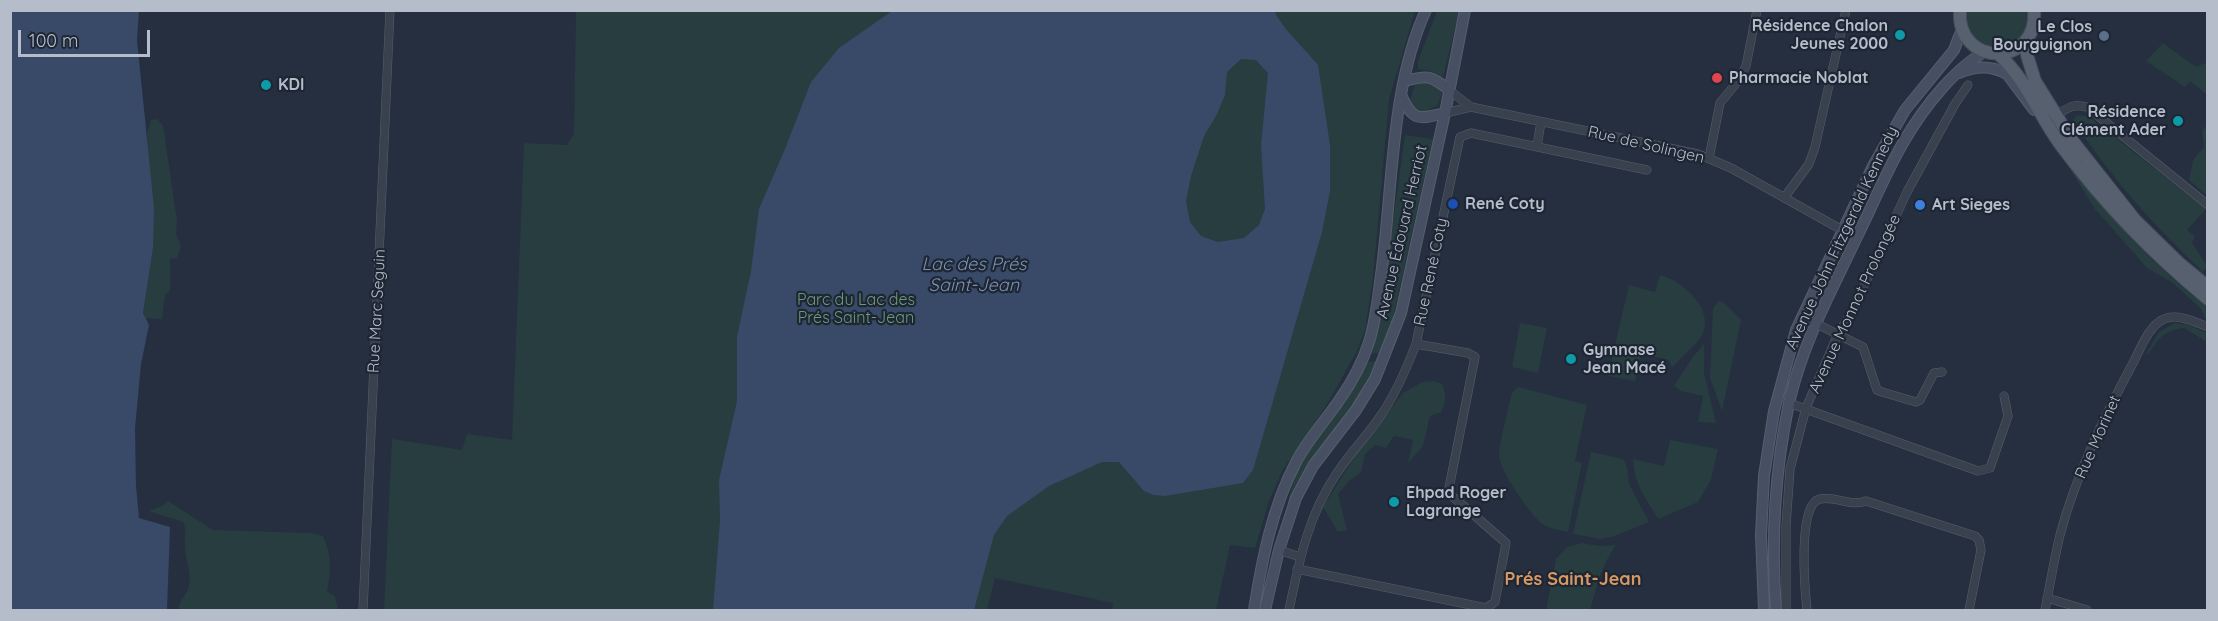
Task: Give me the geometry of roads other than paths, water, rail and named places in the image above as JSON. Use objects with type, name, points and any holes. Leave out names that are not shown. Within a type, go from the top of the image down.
[{"type":"main road","name":"Avenue Édouard Herriot","points":[[1254,610],[1271,525],[1296,462],[1341,398],[1369,342],[1385,249],[1401,97],[1426,10]]},
{"type":"main road","name":"Avenue Édouard Herriot","points":[[1265,610],[1279,550],[1296,498],[1313,466],[1356,410],[1375,378],[1401,313],[1465,10]]},
{"type":"main road","points":[[1960,10],[1962,30],[1969,41],[2014,68],[2058,142]]},
{"type":"main road","points":[[2034,10],[2032,29],[2028,38],[2028,62],[2035,81],[2055,116],[2135,220],[2179,263],[2208,287]]},
{"type":"main road","name":"Avenue John Fitzgerald Kennedy","points":[[1764,610],[1761,535],[1767,455],[1774,411],[1799,323],[1873,166],[1905,110],[1954,50],[1962,30]]},
{"type":"main road","points":[[1991,53],[2011,51],[2028,38]]},
{"type":"main road","name":"Avenue John Fitzgerald Kennedy","points":[[1776,610],[1774,571],[1776,503],[1782,441],[1789,403],[1813,322],[1900,144],[1925,107],[1953,76],[1972,59],[1991,53]]},
{"type":"main road","points":[[1953,76],[1979,67],[1995,68],[2007,74],[2113,211],[2140,239],[2208,299]]},
{"type":"main road","points":[[1405,81],[1427,76],[1439,81],[1449,90]]},
{"type":"main road","points":[[1401,97],[1416,117],[1445,113]]},
{"type":"street","name":"Rue Marc Seguin","points":[[363,610],[390,10]]},
{"type":"street","points":[[1709,158],[1720,103],[1738,81],[1746,66],[1757,10]]},
{"type":"street","points":[[1784,198],[1809,164],[1815,147],[1846,10]]},
{"type":"street","name":"Avenue Monnot Prolongée","points":[[1786,610],[1786,526],[1790,469],[1806,408],[1838,334],[1853,310],[1907,192],[1968,85]]},
{"type":"street","name":"Rue de Solingen","points":[[1449,90],[1471,107]]},
{"type":"street","points":[[2055,116],[2069,106],[2087,107],[2208,205]]},
{"type":"street","name":"Rue de Solingen","points":[[1445,113],[1471,107],[1670,147],[1709,158],[1842,230]]},
{"type":"street","points":[[1537,146],[1541,122]]},
{"type":"street","name":"Rue René Coty","points":[[1289,610],[1310,522],[1336,473],[1380,417],[1409,363],[1416,344],[1460,137],[1471,133],[1647,170]]},
{"type":"street","points":[[1808,305],[1813,322]]},
{"type":"street","name":"Rue Morinet","points":[[2045,610],[2061,533],[2081,474],[2106,414],[2143,344],[2157,323],[2171,317],[2208,327]]},
{"type":"street","points":[[1799,323],[1813,322],[1863,347],[1878,390],[1882,392],[1916,402],[1920,400],[1934,373],[1942,372]]},
{"type":"street","points":[[1298,568],[1486,608],[1495,602],[1506,543],[1449,492],[1475,357],[1468,353],[1416,344]]},
{"type":"street","points":[[1789,403],[1978,471],[1990,468],[2007,416],[2004,396]]},
{"type":"street","points":[[1807,610],[1803,569],[1808,513],[1817,499],[1824,498],[1855,504],[1866,501],[1975,536],[1979,540],[1981,550],[1969,610]]},
{"type":"street","points":[[1279,550],[1300,557]]},
{"type":"street","points":[[2047,598],[2087,610]]},
{"type":"water","points":[[10,11],[139,11],[137,40],[154,208],[153,248],[143,313],[149,325],[141,364],[135,428],[136,486],[139,518],[170,527],[167,610],[11,610]]},
{"type":"water","name":"Lac des Prés Saint-Jean","points":[[892,11],[1275,11],[1285,28],[1318,65],[1330,145],[1330,191],[1322,232],[1253,470],[1243,483],[1165,496],[1154,495],[1144,491],[1119,462],[1102,462],[1049,486],[1007,516],[994,535],[974,610],[713,610],[720,520],[719,480],[737,401],[737,337],[751,271],[759,209],[811,82],[839,48]],"holes":[[[1241,59],[1256,60],[1268,73],[1261,145],[1265,209],[1259,225],[1244,238],[1218,242],[1201,236],[1190,222],[1186,201],[1191,176],[1204,136],[1225,95],[1227,72]]]},
{"type":"place","name":"Résidence Chalon Jeunes 2000","points":[[1900,35]]},
{"type":"place","name":"Le Clos Bourguignon","points":[[2104,36]]},
{"type":"place","name":"Pharmacie Noblat","points":[[1717,78]]},
{"type":"place","name":"KDI","points":[[266,85]]},
{"type":"place","name":"Résidence Clément Ader","points":[[2178,121]]},
{"type":"place","name":"René Coty","points":[[1453,204]]},
{"type":"place","name":"Art Sieges","points":[[1920,205]]},
{"type":"place","name":"Gymnase Jean Macé","points":[[1571,359]]},
{"type":"place","name":"Ehpad Roger Lagrange","points":[[1394,502]]},
{"type":"district","name":"Prés Saint-Jean","points":[[1573,580]]},
{"type":"park label","name":"Parc du Lac des Prés Saint-Jean","points":[[856,309]]}]
